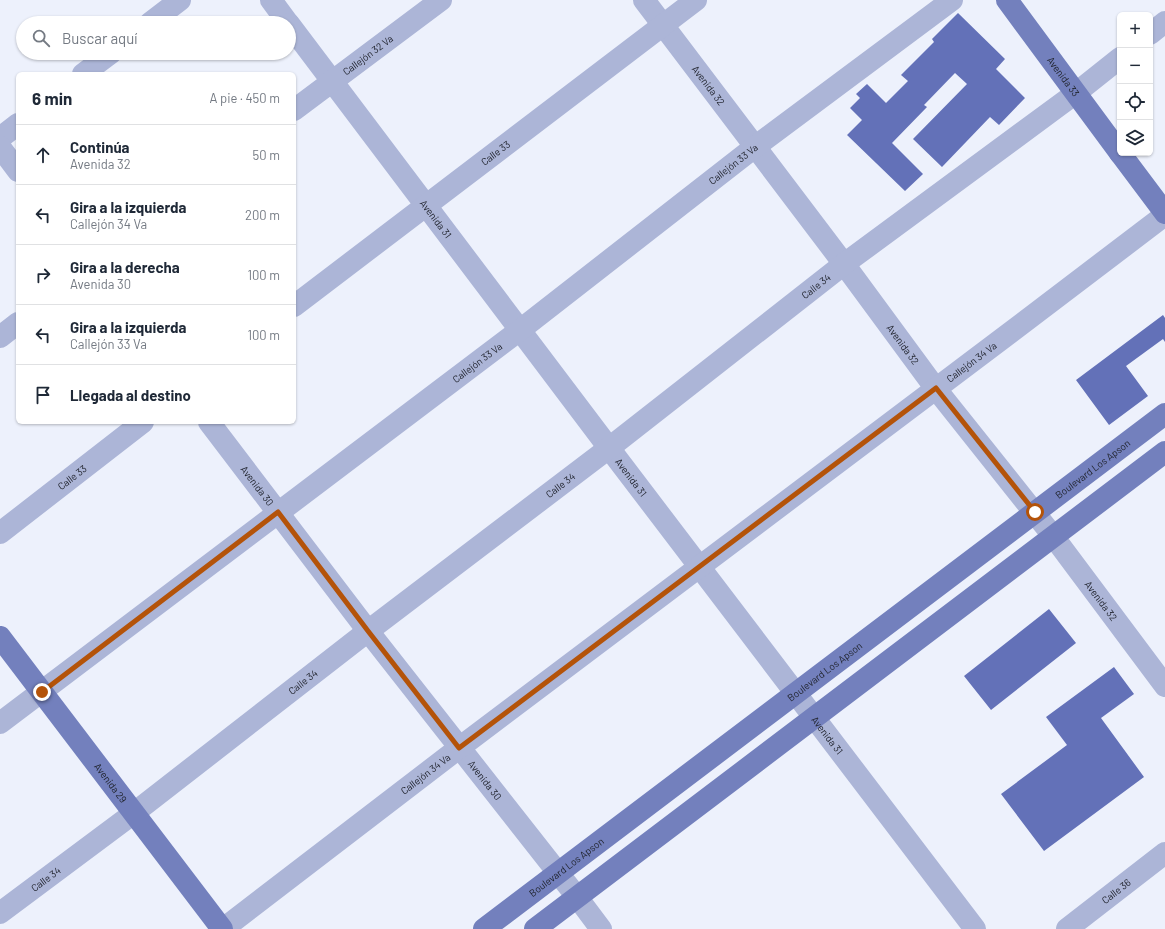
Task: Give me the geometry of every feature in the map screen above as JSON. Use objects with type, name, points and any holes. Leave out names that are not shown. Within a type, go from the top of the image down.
[{"type":"main road","name":"Avenida 33","points":[[1007,0],[1117,149]]},
{"type":"main road","name":"Avenida 33","points":[[1122,156],[1165,214]]},
{"type":"main road","name":"Boulevard Los Apson","points":[[484,929],[1165,414]]},
{"type":"main road","points":[[535,929],[1165,452]]},
{"type":"main road","name":"Avenida 29","points":[[0,637],[223,929]]},
{"type":"street","points":[[159,16],[180,0]]},
{"type":"street","name":"Avenida 31","points":[[271,0],[282,16]]},
{"type":"street","name":"Callejón 32 Va","points":[[296,108],[441,0]]},
{"type":"street","name":"Avenida 32","points":[[644,0],[756,146],[936,388],[1035,512],[1165,686]]},
{"type":"street","name":"Calle 33","points":[[296,304],[696,0]]},
{"type":"street","name":"Callejón 33 Va","points":[[0,723],[520,330],[756,146],[952,0]]},
{"type":"street","points":[[1153,32],[1165,22]]},
{"type":"street","name":"Avenida 31","points":[[296,34],[975,929]]},
{"type":"street","points":[[86,72],[102,60]]},
{"type":"street","name":"Calle 34","points":[[0,913],[134,814],[368,631],[609,448],[844,264],[1076,93],[1117,60]]},
{"type":"street","points":[[0,138],[16,126]]},
{"type":"street","points":[[0,147],[16,168]]},
{"type":"street","name":"Callejón 34 Va","points":[[223,929],[459,748],[1165,214]]},
{"type":"street","points":[[0,337],[16,325]]},
{"type":"street","name":"Calle 33","points":[[0,533],[140,424]]},
{"type":"street","name":"Avenida 30","points":[[211,424],[368,631],[601,929]]},
{"type":"street","name":"Calle 36","points":[[1067,929],[1165,853]]},
{"type":"building","points":[[958,13],[1005,59],[996,69],[1025,98],[999,125],[990,117],[942,167],[913,139],[967,84],[955,73],[924,105],[927,107],[892,143],[923,174],[905,191],[847,135],[862,120],[850,108],[860,98],[856,94],[867,84],[886,103],[908,81],[901,75],[934,42],[932,39]]},
{"type":"building","points":[[1163,315],[1165,318],[1165,342],[1163,339],[1126,366],[1148,396],[1109,425],[1076,380]]},
{"type":"building","points":[[1049,609],[1076,643],[991,710],[964,676]]},
{"type":"building","points":[[1114,667],[1134,694],[1101,718],[1144,777],[1044,851],[1001,794],[1067,745],[1046,717]]},
{"type":"route","points":[[42,692],[278,512],[459,748],[936,388],[1035,512]]}]
